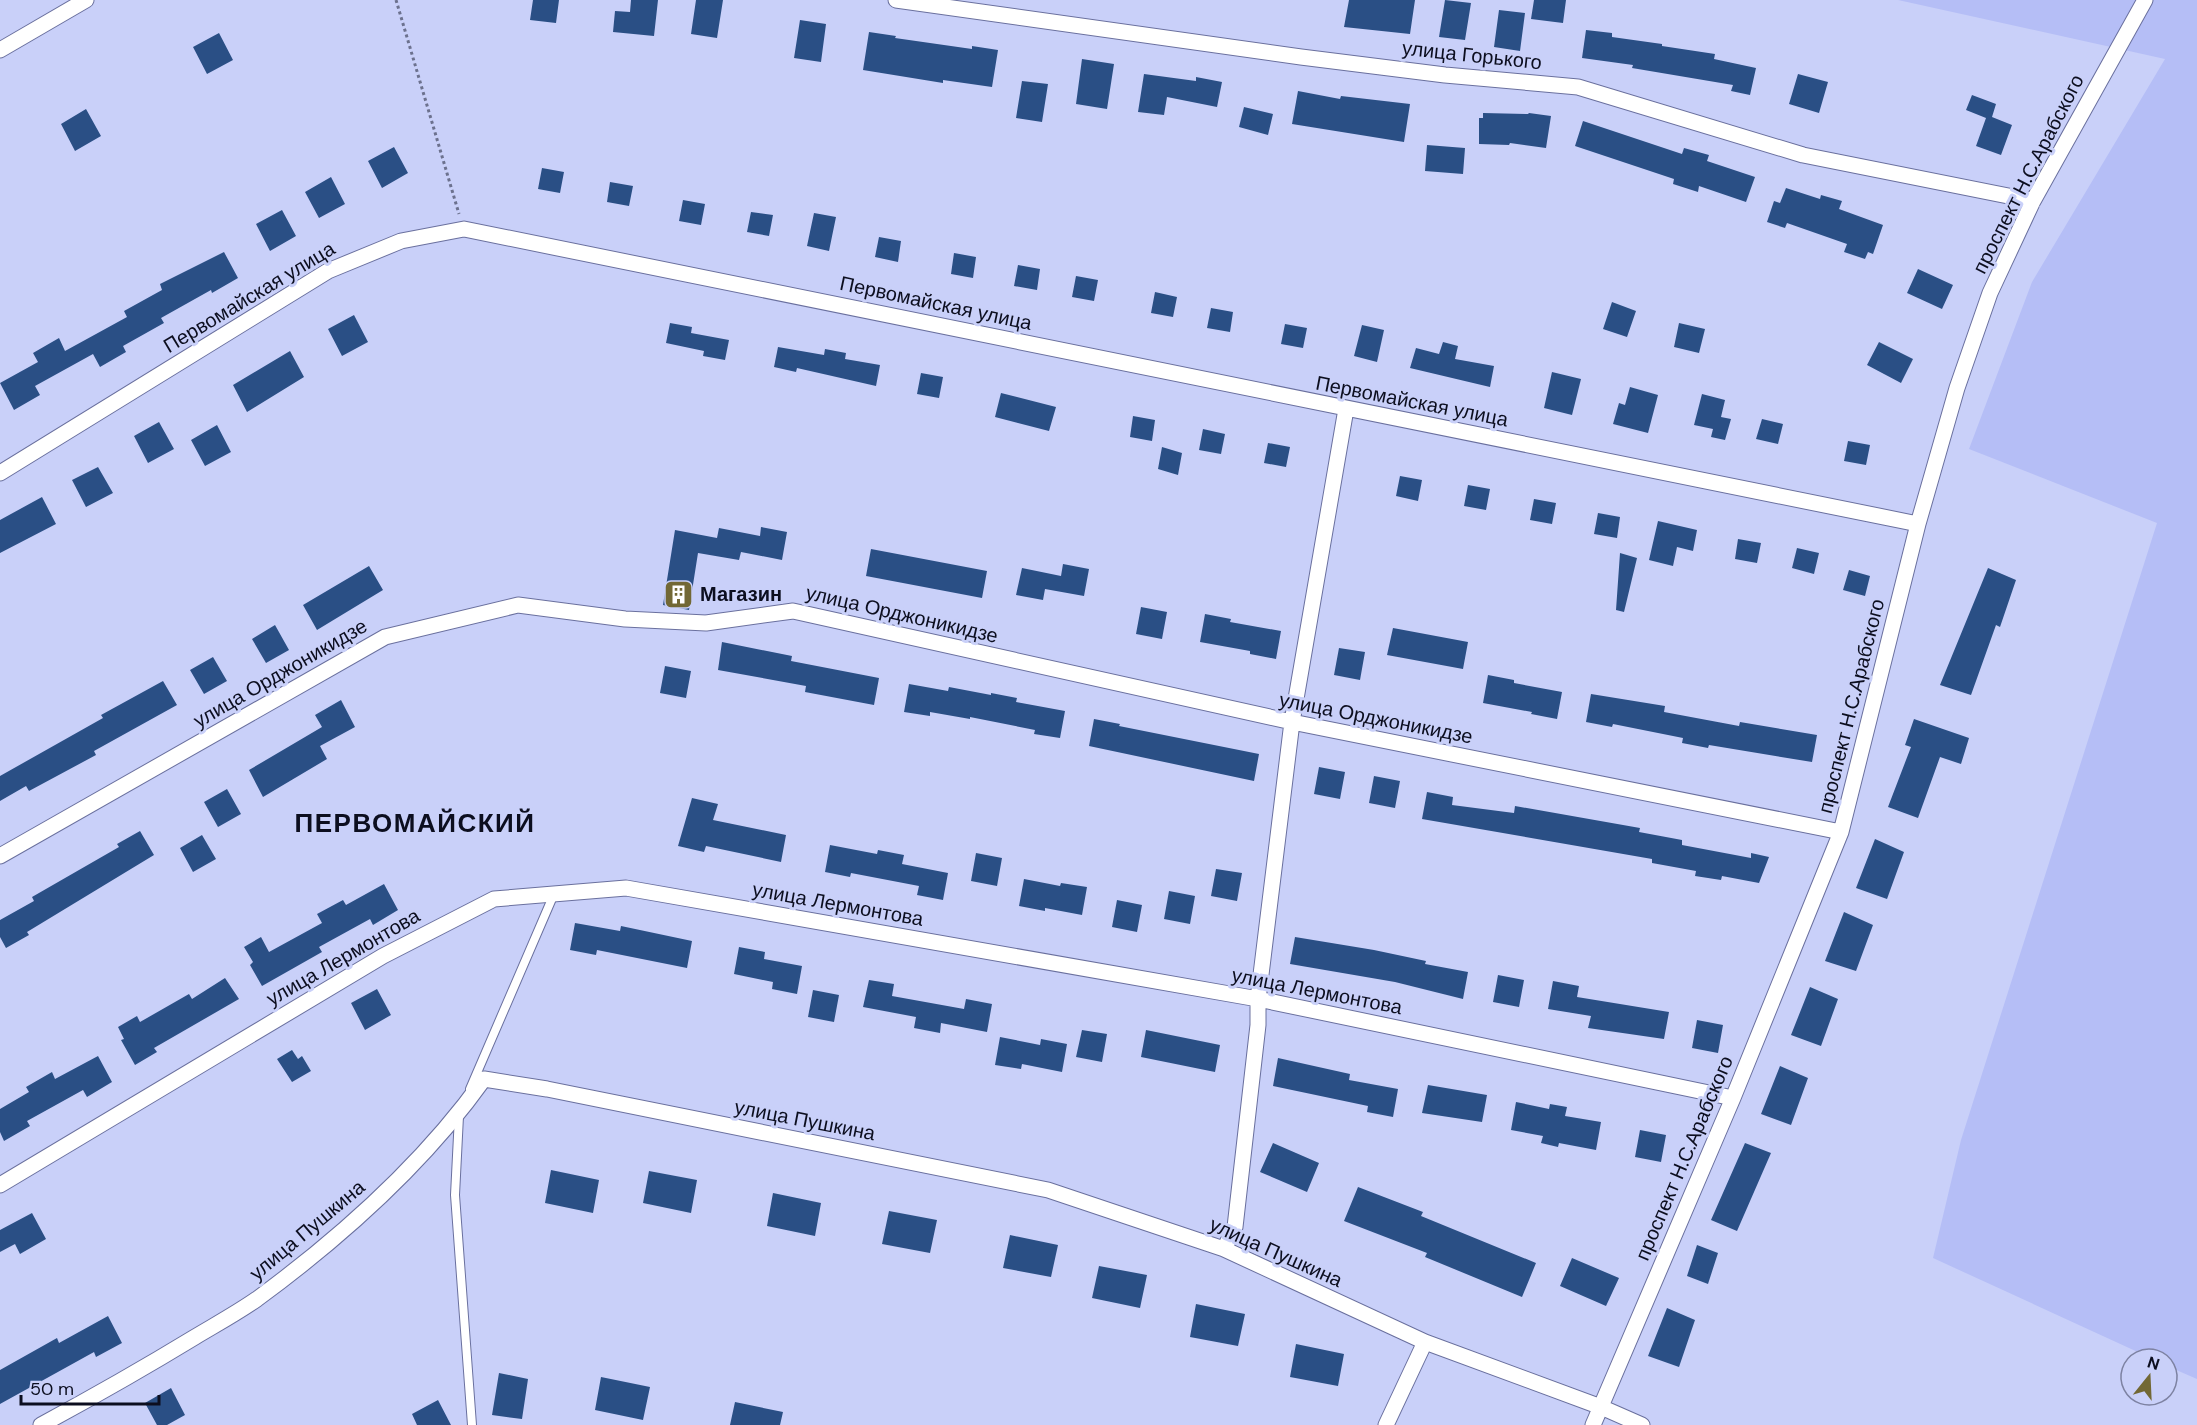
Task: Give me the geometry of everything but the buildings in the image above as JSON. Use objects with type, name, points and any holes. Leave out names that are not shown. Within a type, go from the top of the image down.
[{"type":"street","points":[[0,50],[86,0]]},
{"type":"street","name":"улица Горького","points":[[896,0],[1445,75],[1578,87],[1803,155],[2033,201]]},
{"type":"street","name":"проспект Н.С.Арабского","points":[[1593,1425],[1733,1098],[1841,832],[1918,524],[1957,388],[1990,292],[2033,201],[2145,0]]},
{"type":"street","name":"Первомайская улица","points":[[0,473],[328,271],[401,241],[464,229],[1918,524]]},
{"type":"street","points":[[1224,1249],[1235,1227],[1258,1025],[1258,999],[1292,722],[1346,409]]},
{"type":"street","name":"улица Орджоникидзе","points":[[0,856],[385,638],[518,604],[625,619],[706,623],[793,611],[1292,722],[1841,832]]},
{"type":"street","name":"улица Лермонтова","points":[[0,1185],[383,956],[494,899],[626,888],[1258,999],[1733,1098]]},
{"type":"street","name":"улица Пушкина","points":[[41,1425],[125,1379],[256,1300],[339,1233],[407,1171],[459,1114],[484,1079],[547,1089],[1048,1190],[1224,1249],[1425,1342],[1601,1407],[1642,1425]]},
{"type":"street","points":[[1386,1425],[1425,1342]]},
{"type":"lane","points":[[472,1425],[455,1195],[459,1114],[554,894]]},
{"type":"path","points":[[396,0],[464,229]]},
{"type":"shaded area","points":[[1898,0],[2197,0],[2197,1379],[2179,1371],[2179,1347],[2127,1347],[1933,1258],[1961,1140],[2157,523],[1969,449],[2032,282],[2165,59]]},
{"type":"place","name":"Магазин","points":[[679,594]]},
{"type":"district","name":"ПЕРВОМАЙСКИЙ","points":[[415,823]]}]
